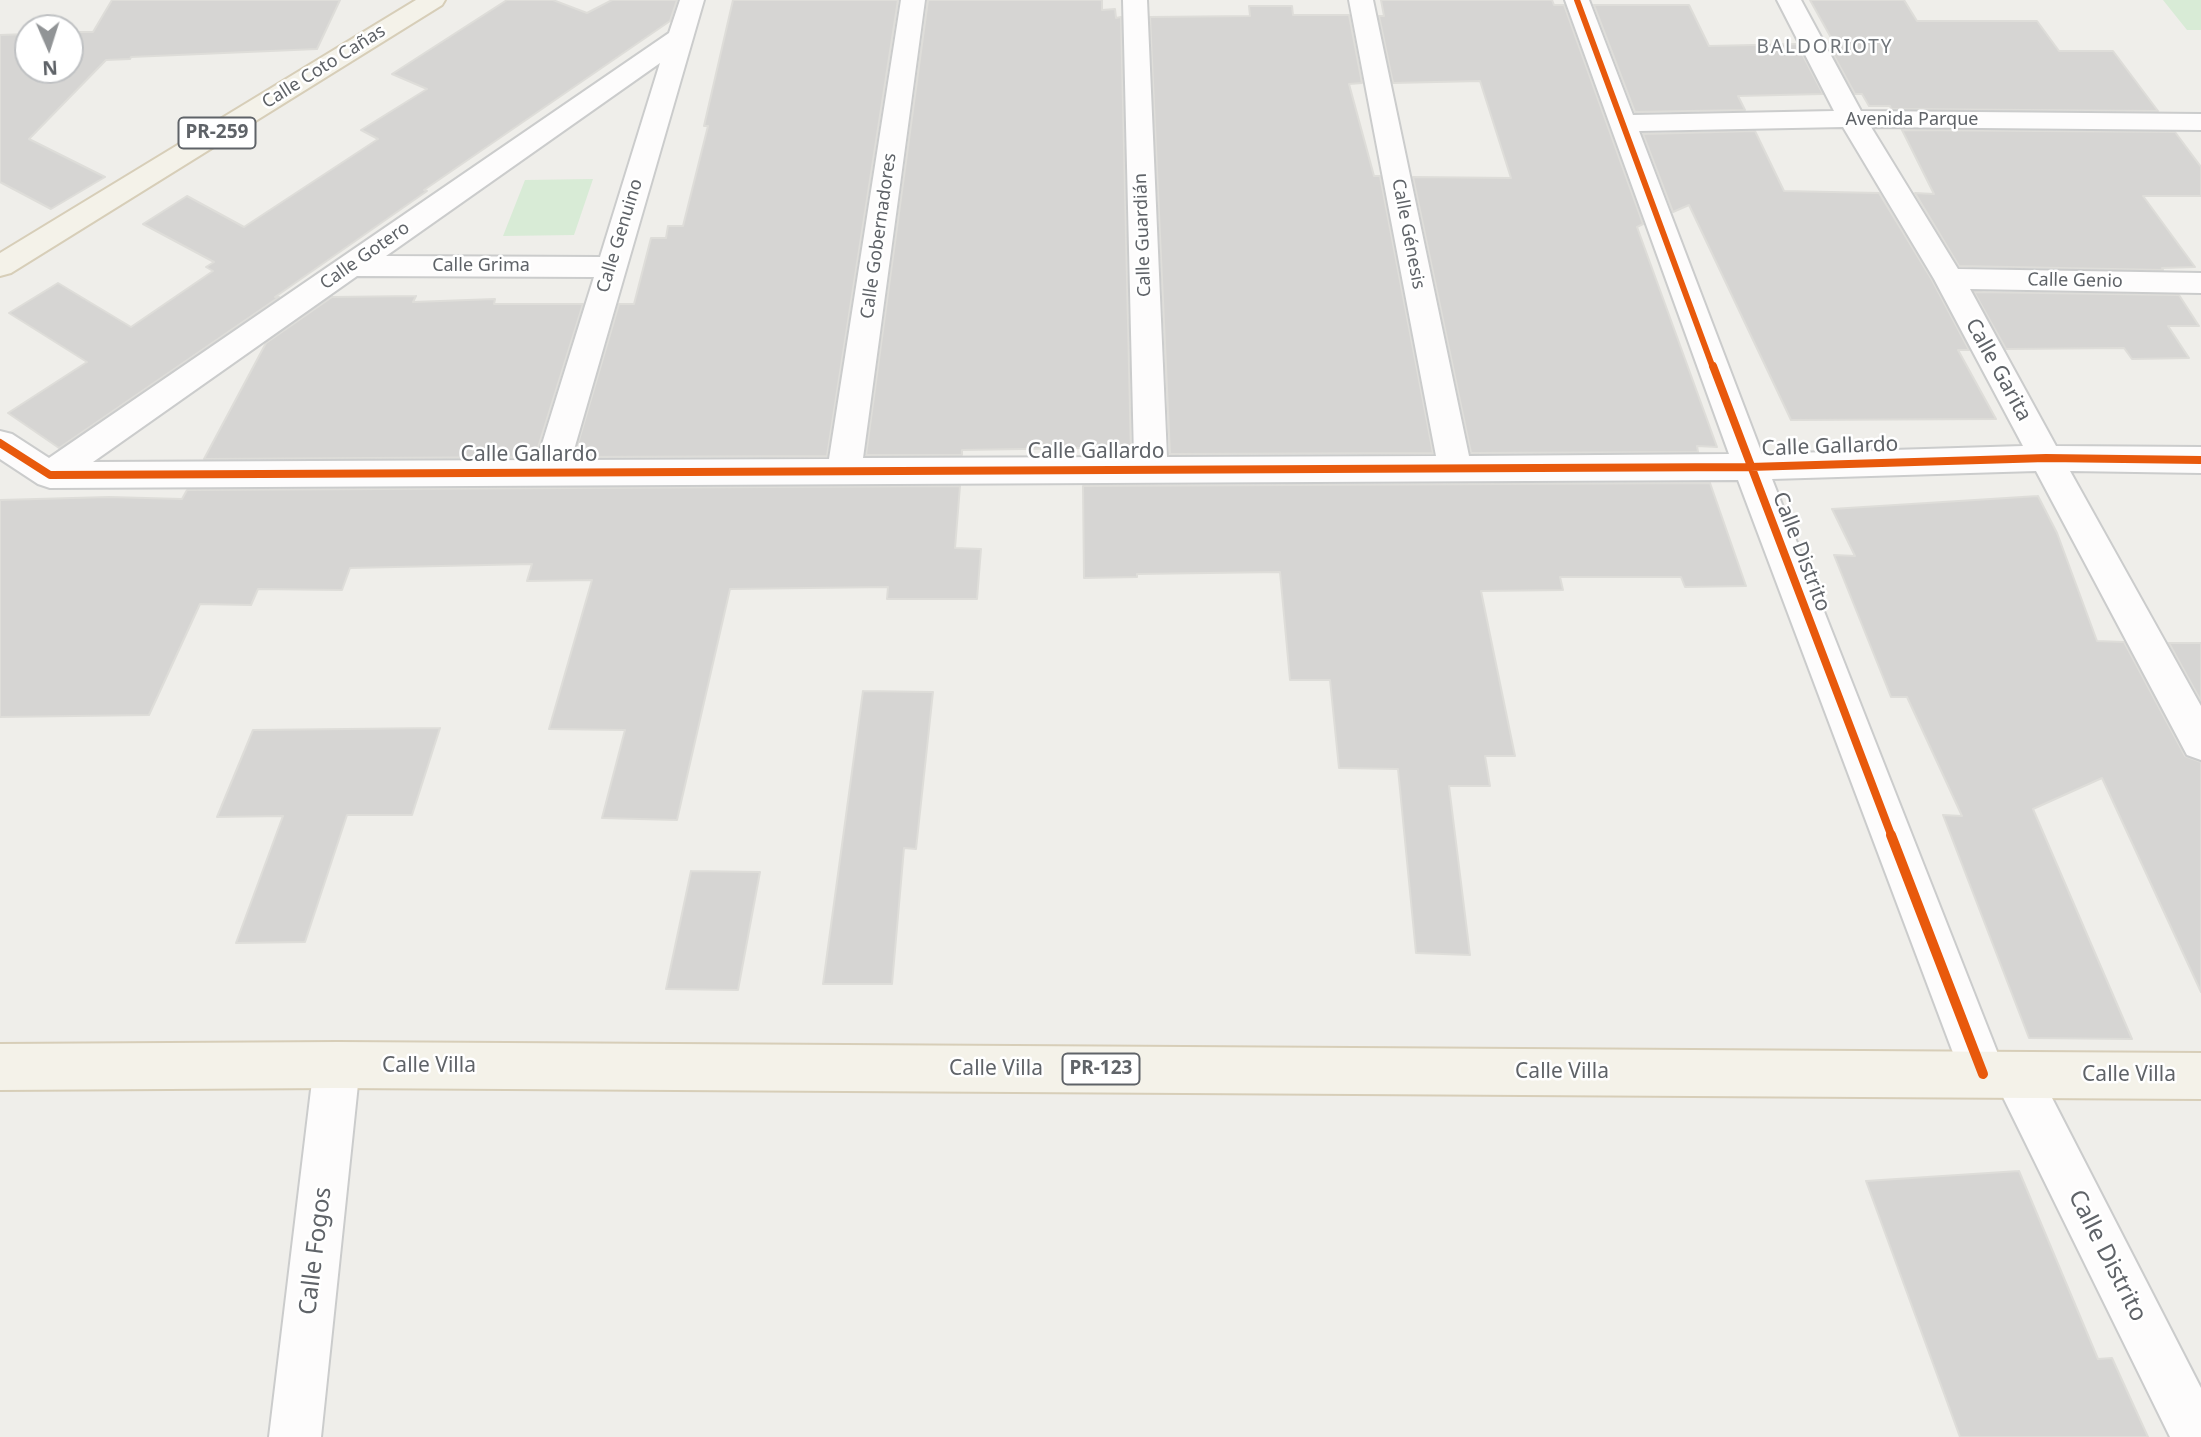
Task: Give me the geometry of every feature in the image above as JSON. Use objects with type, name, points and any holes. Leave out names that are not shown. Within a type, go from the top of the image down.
[{"type":"main road","name":"Calle Coto Cañas","points":[[0,266],[433,0]]},
{"type":"main road","name":"Calle Villa","points":[[0,1067],[337,1065],[2201,1076]]},
{"type":"street","name":"Calle Genuino","points":[[550,472],[692,0]]},
{"type":"street","name":"Calle Gobernadores","points":[[844,471],[914,0]]},
{"type":"street","name":"Calle Guardián","points":[[1135,0],[1151,470]]},
{"type":"street","name":"Calle Génesis","points":[[1361,0],[1455,468]]},
{"type":"street","name":"Calle Distrito","points":[[1577,0],[1750,467],[1999,1074],[2198,1437]]},
{"type":"street","name":"Calle Garita","points":[[1789,0],[1852,119],[1949,279],[2201,743]]},
{"type":"street","name":"Calle Gotero","points":[[50,475],[680,37]]},
{"type":"street","name":"Avenida Parque","points":[[1624,123],[1852,119],[2201,122]]},
{"type":"street","name":"Calle Grima","points":[[350,266],[611,267]]},
{"type":"street","name":"Calle Genio","points":[[1949,279],[2201,283]]},
{"type":"street","points":[[0,443],[50,475]]},
{"type":"street","name":"Calle Gallardo","points":[[50,475],[1750,467],[2046,458],[2201,460]]},
{"type":"street","name":"Calle Fogos","points":[[295,1437],[337,1065]]},
{"type":"green space","points":[[2163,0],[2201,0],[2201,30],[2187,30]]},
{"type":"green space","points":[[593,179],[574,235],[503,236],[525,180]]},
{"type":"building","points":[[112,0],[340,0],[317,49],[106,60],[84,83],[84,32],[93,32]]},
{"type":"building","points":[[507,0],[553,0],[587,13],[612,0],[677,0],[670,21],[424,190],[427,191],[275,297],[279,297],[59,448],[8,413],[87,362],[9,313],[58,283],[131,327],[213,271],[206,267],[214,262],[143,224],[187,196],[244,227],[378,139],[361,130],[427,89],[392,74]]},
{"type":"building","points":[[733,0],[898,0],[827,456],[574,457],[619,304],[634,304],[651,238],[666,238],[668,226],[683,226],[708,126],[704,126]]},
{"type":"building","points":[[928,0],[1102,0],[1102,10],[1115,9],[1116,18],[1121,17],[1131,454],[1083,455],[1083,448],[962,450],[962,455],[866,455]]},
{"type":"building","points":[[1381,0],[1552,0],[1554,5],[1564,5],[1643,224],[1637,227],[1717,447],[1697,446],[1698,452],[1471,453],[1413,177],[1511,178],[1480,81],[1393,83],[1379,16],[1384,16]]},
{"type":"building","points":[[1810,0],[1904,0],[1917,21],[2037,21],[2059,51],[2113,51],[2158,111],[1891,109],[1890,106],[1869,106],[1862,94],[1855,94],[1827,43],[1834,43]]},
{"type":"building","points":[[1594,5],[1689,5],[1709,46],[1797,44],[1823,94],[1738,96],[1745,110],[1635,112]]},
{"type":"building","points":[[1249,6],[1292,6],[1293,15],[1349,15],[1362,83],[1349,84],[1374,176],[1380,176],[1433,453],[1170,454],[1150,17],[1250,16]]},
{"type":"building","points":[[14,34],[14,84],[83,84],[29,139],[105,177],[51,209],[0,182],[0,35]]},
{"type":"building","points":[[1902,130],[2175,132],[2201,167],[2201,196],[2143,196],[2195,267],[2162,268],[2163,270],[1959,266],[1915,193],[1934,194]]},
{"type":"building","points":[[1755,131],[1784,191],[1879,193],[1932,280],[1969,350],[1958,350],[1996,419],[1791,420],[1689,205],[1673,212],[1643,134]]},
{"type":"building","points":[[1974,292],[2179,295],[2199,326],[2168,326],[2189,358],[2132,359],[2124,348],[2006,349]]},
{"type":"building","points":[[416,296],[413,302],[495,299],[494,304],[583,304],[535,457],[204,459],[266,343],[332,297]]},
{"type":"building","points":[[1710,483],[1746,586],[1685,587],[1681,577],[1560,577],[1563,590],[1481,591],[1515,756],[1485,756],[1490,786],[1449,786],[1470,955],[1416,953],[1398,769],[1339,768],[1330,680],[1290,680],[1280,572],[1137,574],[1137,577],[1084,578],[1083,486]]},
{"type":"building","points":[[960,486],[955,548],[981,549],[977,599],[887,599],[888,587],[730,589],[677,820],[602,818],[625,730],[549,729],[592,580],[527,581],[532,564],[350,568],[342,590],[258,589],[251,605],[200,604],[149,715],[0,717],[0,500],[109,497],[182,499],[187,490]]},
{"type":"building","points":[[2038,496],[2057,533],[2097,641],[2124,642],[2185,756],[2201,762],[2201,992],[2102,778],[2033,809],[2132,1039],[2029,1038],[1943,815],[1962,816],[1907,697],[1891,697],[1834,555],[1855,556],[1832,509]]},
{"type":"building","points":[[2169,643],[2201,643],[2201,701]]},
{"type":"building","points":[[863,691],[933,692],[916,849],[904,848],[892,984],[823,984]]},
{"type":"building","points":[[440,728],[412,815],[347,815],[305,942],[236,943],[283,816],[217,817],[253,730]]},
{"type":"building","points":[[691,871],[760,872],[738,990],[666,989]]},
{"type":"building","points":[[2019,1171],[2098,1359],[2112,1358],[2148,1437],[1960,1437],[1866,1181]]},
{"type":"cycle path","points":[[1577,0],[1750,467],[1983,1074]]},
{"type":"cycle path","points":[[0,443],[50,475],[1750,467],[2046,458],[2201,460]]},
{"type":"district","name":"BALDORIOTY","points":[[1825,48]]}]
